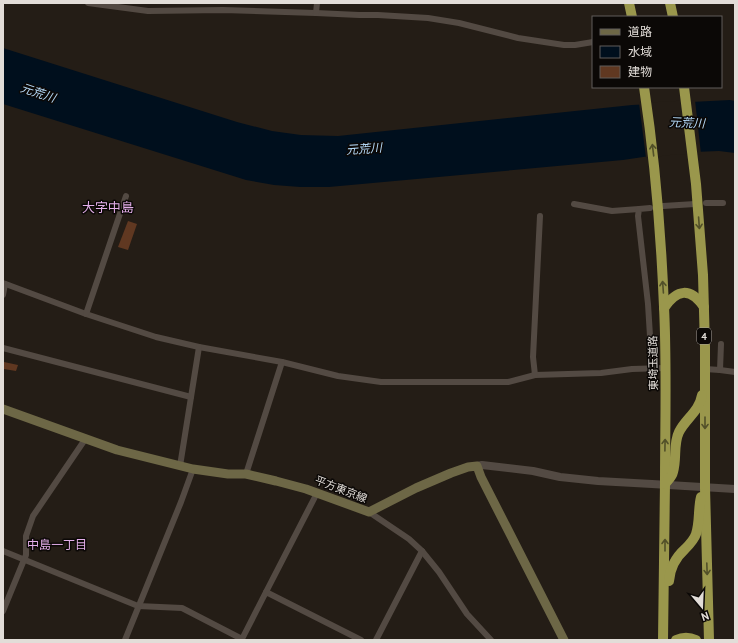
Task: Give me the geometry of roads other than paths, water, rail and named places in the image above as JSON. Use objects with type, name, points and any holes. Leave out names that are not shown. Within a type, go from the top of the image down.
[{"type":"highway","points":[[629,3],[632,16]]},
{"type":"highway","points":[[670,3],[673,16]]},
{"type":"highway","name":"東埼玉道路","points":[[644,88],[657,189],[664,308],[665,484],[663,640]]},
{"type":"highway","name":"4","points":[[684,88],[696,184],[703,275],[709,640]]},
{"type":"highway","points":[[664,308],[675,296],[688,293],[699,300],[704,307]]},
{"type":"highway","name":"4","points":[[665,484],[674,471],[676,442],[679,432],[698,407],[702,399],[705,382]]},
{"type":"highway","name":"4","points":[[664,611],[672,565],[694,540],[698,527],[699,505],[706,488]]},
{"type":"highway","points":[[676,640],[685,638],[696,640]]},
{"type":"main road","name":"平方東京線","points":[[3,409],[117,450],[193,469],[228,474],[246,474],[293,485],[369,512],[426,484],[468,467],[478,466]]},
{"type":"main road","points":[[478,466],[481,477],[564,640]]},
{"type":"street","points":[[88,3],[148,11],[223,10],[428,18],[459,23],[518,38],[564,45],[592,42]]},
{"type":"street","points":[[316,13],[317,3]]},
{"type":"street","points":[[86,314],[126,196]]},
{"type":"street","points":[[706,203],[723,203]]},
{"type":"street","points":[[574,204],[612,211],[650,208]]},
{"type":"street","points":[[663,206],[695,204]]},
{"type":"street","points":[[639,209],[638,216],[648,304],[652,368]]},
{"type":"street","points":[[536,375],[533,357],[540,216]]},
{"type":"street","points":[[3,295],[4,284],[86,314],[156,337],[199,347],[282,362],[338,376],[381,382],[508,382],[536,375],[601,373],[632,369],[665,368]]},
{"type":"street","points":[[720,370],[721,344]]},
{"type":"street","points":[[180,466],[199,347]]},
{"type":"street","points":[[3,348],[191,397]]},
{"type":"street","points":[[246,474],[282,362]]},
{"type":"street","points":[[705,369],[735,372]]},
{"type":"street","points":[[3,611],[26,555],[26,536],[32,516],[86,438]]},
{"type":"street","points":[[478,466],[482,465],[511,468],[560,477],[598,481],[735,489]]},
{"type":"street","points":[[125,640],[193,469]]},
{"type":"street","points":[[3,551],[138,606],[182,608],[242,639],[316,493]]},
{"type":"street","points":[[369,512],[409,539],[422,551],[439,572],[467,614],[491,640]]},
{"type":"street","points":[[376,640],[422,551]]},
{"type":"street","points":[[266,592],[361,640]]},
{"type":"water","name":"元荒川","points":[[3,48],[237,122],[272,131],[301,135],[338,136],[632,105],[730,100],[735,101],[735,153],[719,151],[670,153],[623,160],[329,187],[274,185],[246,180],[3,104]]},
{"type":"district","name":"大字中島","points":[[108,207]]},
{"type":"district","name":"中島一丁目","points":[[57,545]]}]
